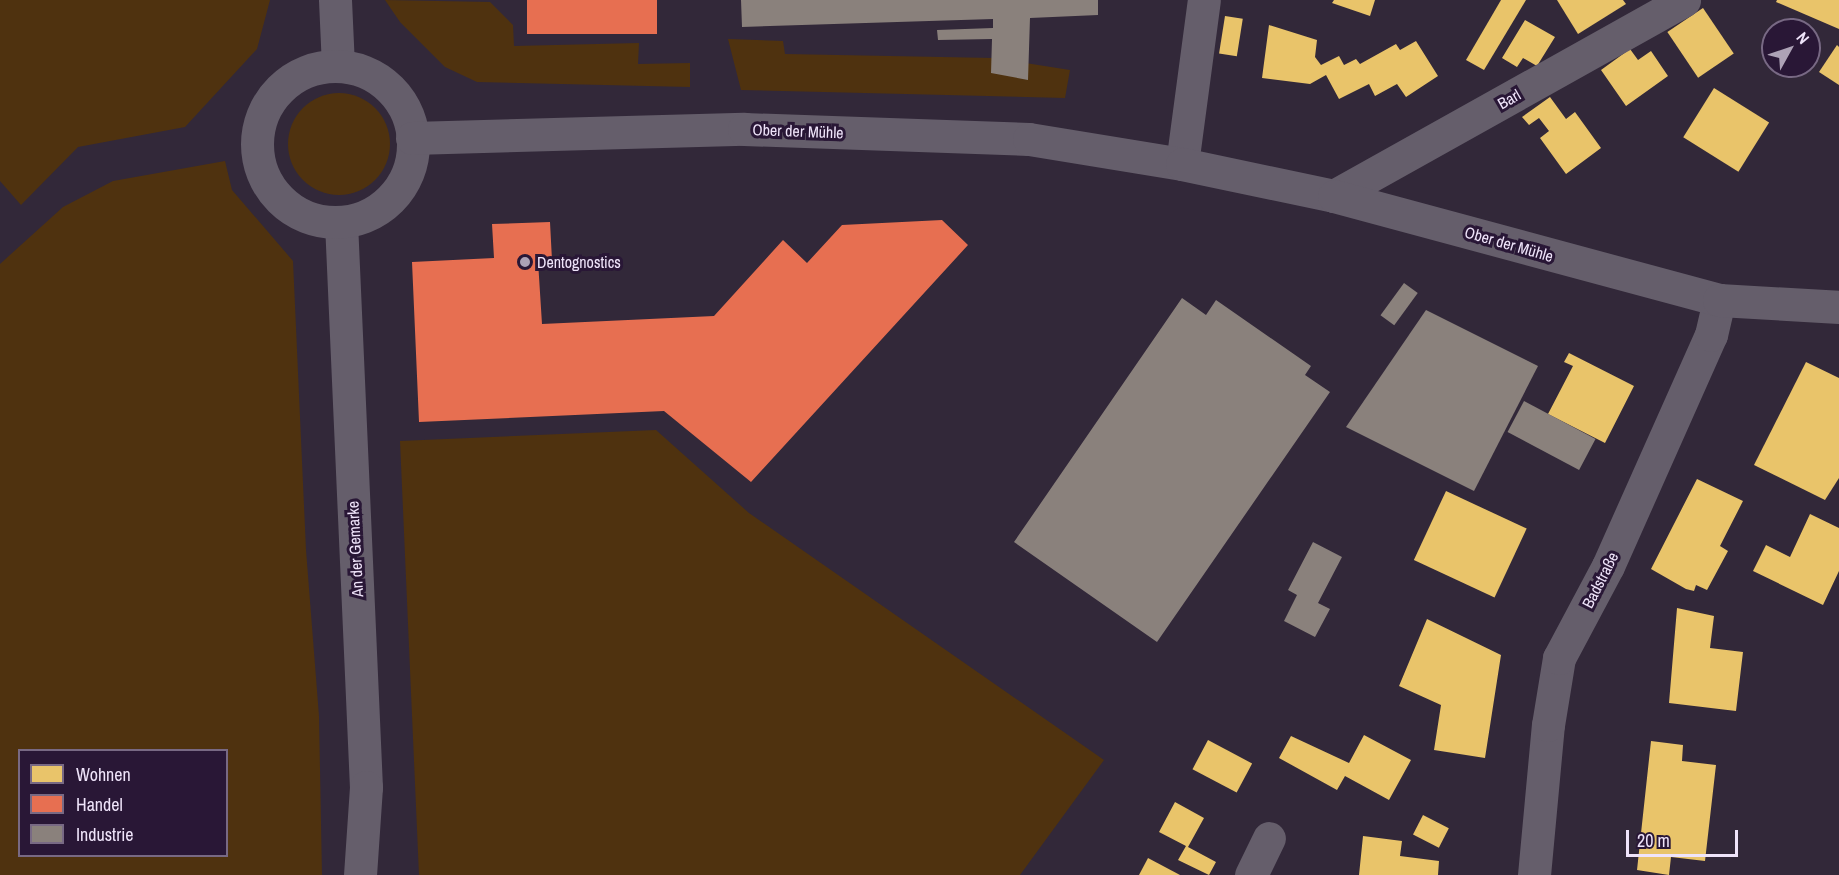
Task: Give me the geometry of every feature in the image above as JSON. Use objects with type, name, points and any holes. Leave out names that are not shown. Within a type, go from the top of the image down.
[{"type":"street","points":[[335,0],[338,65]]},
{"type":"street","points":[[1182,164],[1204,0]]},
{"type":"street","name":"Barl","points":[[1334,196],[1683,0]]},
{"type":"street","points":[[338,65],[359,70],[388,88],[409,119],[412,138],[410,168],[398,190],[368,214],[341,222],[306,217],[288,207],[262,172],[255,147],[259,123],[268,103],[285,85],[302,73],[338,65]]},
{"type":"street","name":"Ober der Mühle","points":[[412,138],[744,129],[1029,139],[1182,164],[1334,196],[1719,300],[1839,307]]},
{"type":"street","name":"An der Gemarke","points":[[341,222],[366,787],[360,875]]},
{"type":"street","name":"Badstraße","points":[[1534,875],[1548,725],[1559,658],[1608,566],[1711,335],[1719,300]]},
{"type":"street","points":[[1251,875],[1269,838]]},
{"type":"shaded area","points":[[0,0],[270,0],[257,49],[185,127],[78,147],[21,205],[0,181]]},
{"type":"shaded area","points":[[385,0],[490,2],[513,25],[514,46],[639,43],[638,64],[690,63],[690,87],[477,82],[445,67],[400,22]]},
{"type":"shaded area","points":[[728,39],[783,41],[785,54],[993,58],[1070,70],[1065,98],[741,90]]},
{"type":"shaded area","points":[[339,93],[358,97],[375,108],[386,125],[390,144],[386,163],[375,180],[358,191],[339,195],[320,191],[303,180],[292,163],[288,144],[292,125],[303,108],[320,97]]},
{"type":"shaded area","points":[[225,161],[232,190],[293,261],[306,550],[319,716],[322,875],[0,875],[0,264],[63,207],[113,181]]},
{"type":"shaded area","points":[[656,430],[749,513],[1104,760],[1020,875],[419,875],[400,441]]},
{"type":"building: Wohnen","points":[[1334,0],[1375,0],[1370,16],[1332,3]]},
{"type":"building: Wohnen","points":[[1501,0],[1526,0],[1484,70],[1466,60]]},
{"type":"building: Wohnen","points":[[1557,0],[1623,0],[1626,4],[1578,34]]},
{"type":"building: Wohnen","points":[[1777,0],[1839,0],[1839,29],[1821,21],[1821,18],[1813,18],[1776,2]]},
{"type":"building: Wohnen","points":[[1703,8],[1734,54],[1698,78],[1667,32]]},
{"type":"building: Wohnen","points":[[1225,16],[1243,19],[1237,56],[1219,54]]},
{"type":"building: Wohnen","points":[[1525,20],[1555,37],[1537,66],[1523,58],[1517,67],[1502,58]]},
{"type":"building: Wohnen","points":[[1269,25],[1317,40],[1315,57],[1321,65],[1339,56],[1344,65],[1356,59],[1360,64],[1396,44],[1400,50],[1416,41],[1438,76],[1406,97],[1397,84],[1375,96],[1369,84],[1339,99],[1326,75],[1310,84],[1262,78]]},
{"type":"building: Wohnen","points":[[1837,45],[1839,47],[1839,85],[1821,73],[1821,69]]},
{"type":"building: Wohnen","points":[[1630,49],[1638,60],[1651,51],[1668,76],[1626,106],[1601,70]]},
{"type":"building: Wohnen","points":[[1714,88],[1769,122],[1738,172],[1683,137]]},
{"type":"building: Wohnen","points":[[1550,97],[1566,119],[1575,112],[1601,148],[1566,174],[1540,138],[1549,131],[1539,118],[1529,125],[1522,117]]},
{"type":"building: Wohnen","points":[[1569,353],[1634,386],[1605,443],[1548,414],[1573,366],[1564,362]]},
{"type":"building: Wohnen","points":[[1806,362],[1839,378],[1839,478],[1825,500],[1754,465]]},
{"type":"building: Wohnen","points":[[1697,479],[1743,501],[1720,546],[1728,551],[1707,590],[1696,585],[1694,591],[1686,589],[1651,569]]},
{"type":"building: Wohnen","points":[[1446,491],[1527,529],[1495,597],[1414,560]]},
{"type":"building: Wohnen","points":[[1810,514],[1839,528],[1839,571],[1823,605],[1753,571],[1766,545],[1790,557]]},
{"type":"building: Wohnen","points":[[1677,608],[1714,616],[1710,648],[1743,652],[1736,711],[1669,703]]},
{"type":"building: Wohnen","points":[[1427,619],[1501,655],[1485,758],[1434,750],[1441,705],[1399,686]]},
{"type":"building: Wohnen","points":[[1364,735],[1411,760],[1389,800],[1345,776],[1337,790],[1279,758],[1291,736],[1349,763]]},
{"type":"building: Wohnen","points":[[1208,740],[1252,763],[1237,793],[1193,769]]},
{"type":"building: Wohnen","points":[[1651,741],[1683,745],[1682,761],[1716,765],[1705,861],[1671,857],[1669,875],[1637,870]]},
{"type":"building: Wohnen","points":[[1175,802],[1204,818],[1188,847],[1216,862],[1209,875],[1178,860],[1186,846],[1159,832]]},
{"type":"building: Wohnen","points":[[1423,815],[1449,828],[1439,848],[1413,835]]},
{"type":"building: Wohnen","points":[[1363,836],[1402,841],[1400,856],[1439,861],[1438,875],[1359,875]]},
{"type":"building: Wohnen","points":[[1148,858],[1180,875],[1139,875]]},
{"type":"building: Handel","points":[[527,0],[657,0],[657,34],[527,34]]},
{"type":"building: Handel","points":[[942,220],[968,245],[751,482],[664,411],[419,422],[412,262],[494,258],[492,224],[550,222],[552,260],[538,261],[542,324],[714,316],[783,240],[807,263],[842,225]]},
{"type":"building: Industrie","points":[[741,0],[1098,0],[1098,15],[1030,18],[1028,80],[991,73],[992,39],[938,40],[937,30],[993,28],[993,19],[742,27]]},
{"type":"building: Industrie","points":[[1404,283],[1418,293],[1394,325],[1380,315]]},
{"type":"building: Industrie","points":[[1182,298],[1206,315],[1216,300],[1311,366],[1305,375],[1330,392],[1157,642],[1014,542]]},
{"type":"building: Industrie","points":[[1426,310],[1538,366],[1474,491],[1346,427]]},
{"type":"building: Industrie","points":[[1524,401],[1596,439],[1579,470],[1508,432]]},
{"type":"building: Industrie","points":[[1313,542],[1342,557],[1318,603],[1330,609],[1315,637],[1284,621],[1297,595],[1288,590]]},
{"type":"place","name":"Dentognostics","points":[[525,262]]}]
